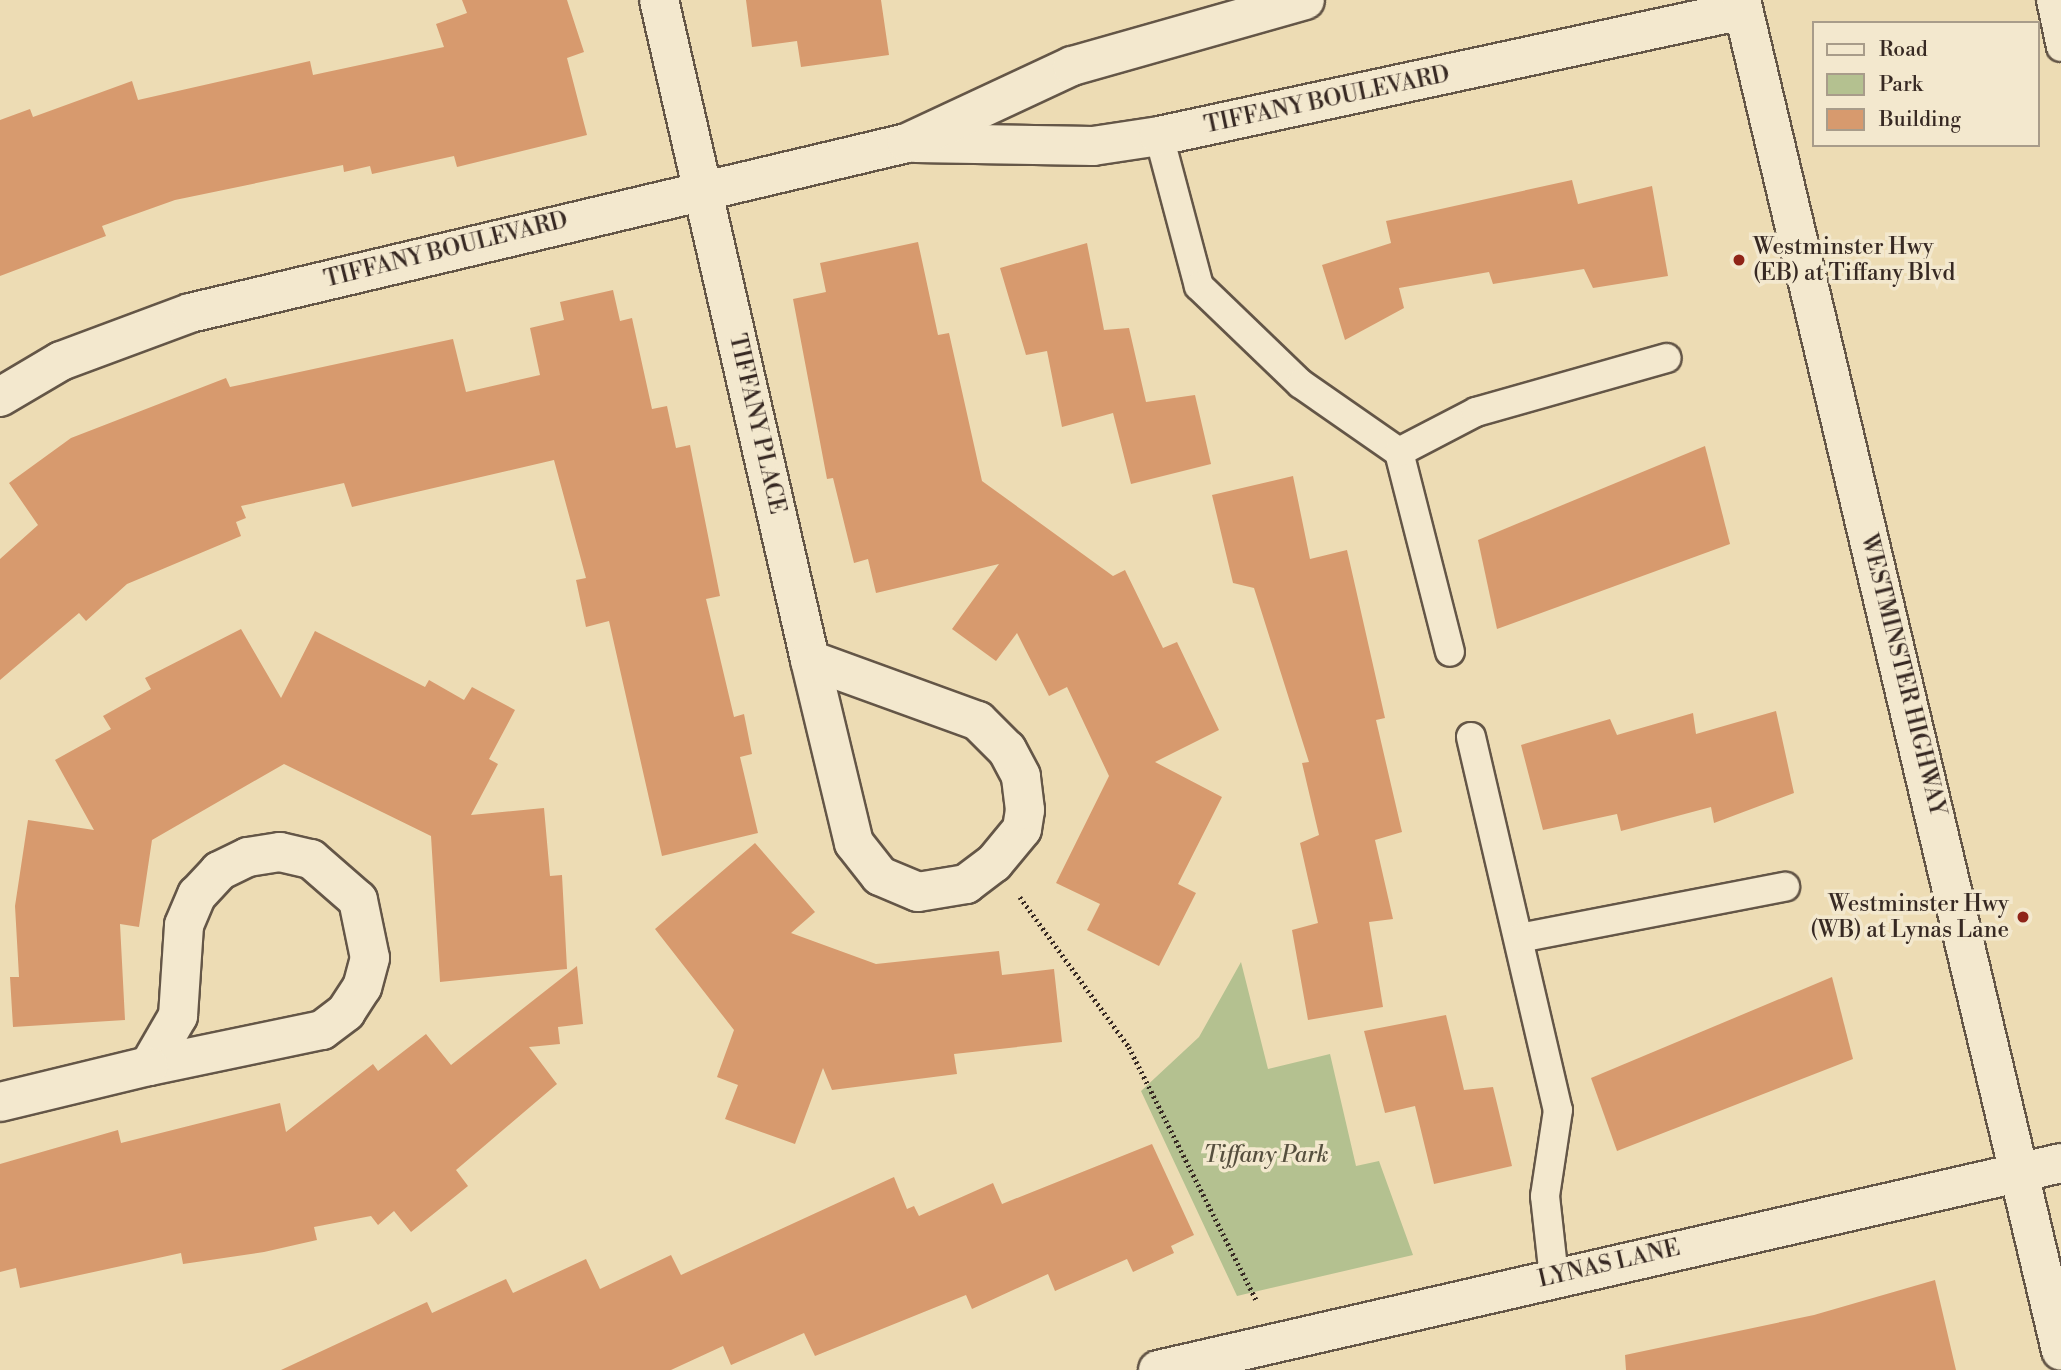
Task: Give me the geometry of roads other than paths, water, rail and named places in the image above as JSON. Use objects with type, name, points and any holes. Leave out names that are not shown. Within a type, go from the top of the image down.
[{"type":"street","name":"TIFFANY PLACE","points":[[659,0],[810,660],[854,843],[880,876],[918,892],[966,884],[994,863],[1022,829],[1025,810],[1021,776],[1007,750],[978,722],[810,660]]},
{"type":"street","name":"TIFFANY BOULEVARD","points":[[0,397],[61,361],[190,313],[703,188],[906,143],[1072,66],[1300,1]]},
{"type":"street","name":"TIFFANY BOULEVARD","points":[[906,143],[1093,146],[1158,136],[1742,5]]},
{"type":"street","name":"WESTMINSTER HIGHWAY","points":[[1742,5],[2021,1171],[2061,1351]]},
{"type":"street","points":[[0,1102],[263,1041],[293,1041],[346,1012],[370,958],[358,900],[339,876],[311,859],[280,852],[248,857],[219,872],[197,895],[184,925],[178,1016],[149,1066]]},
{"type":"street","name":"LYNAS LANE","points":[[1158,1370],[2061,1163]]},
{"type":"lane","points":[[2051,0],[2061,47]]},
{"type":"lane","points":[[1158,136],[1199,286],[1301,384],[1399,452],[1450,652]]},
{"type":"lane","points":[[1399,452],[1476,411],[1667,358]]},
{"type":"lane","points":[[1471,737],[1558,1110],[1545,1196],[1555,1277]]},
{"type":"lane","points":[[1519,938],[1786,887]]},
{"type":"place","name":"Westminster Hwy (EB) at Tiffany Blvd","points":[[1739,260]]},
{"type":"place","name":"Westminster Hwy (WB) at Lynas Lane","points":[[2023,917]]},
{"type":"park label","name":"Tiffany Park","points":[[1266,1155]]}]
